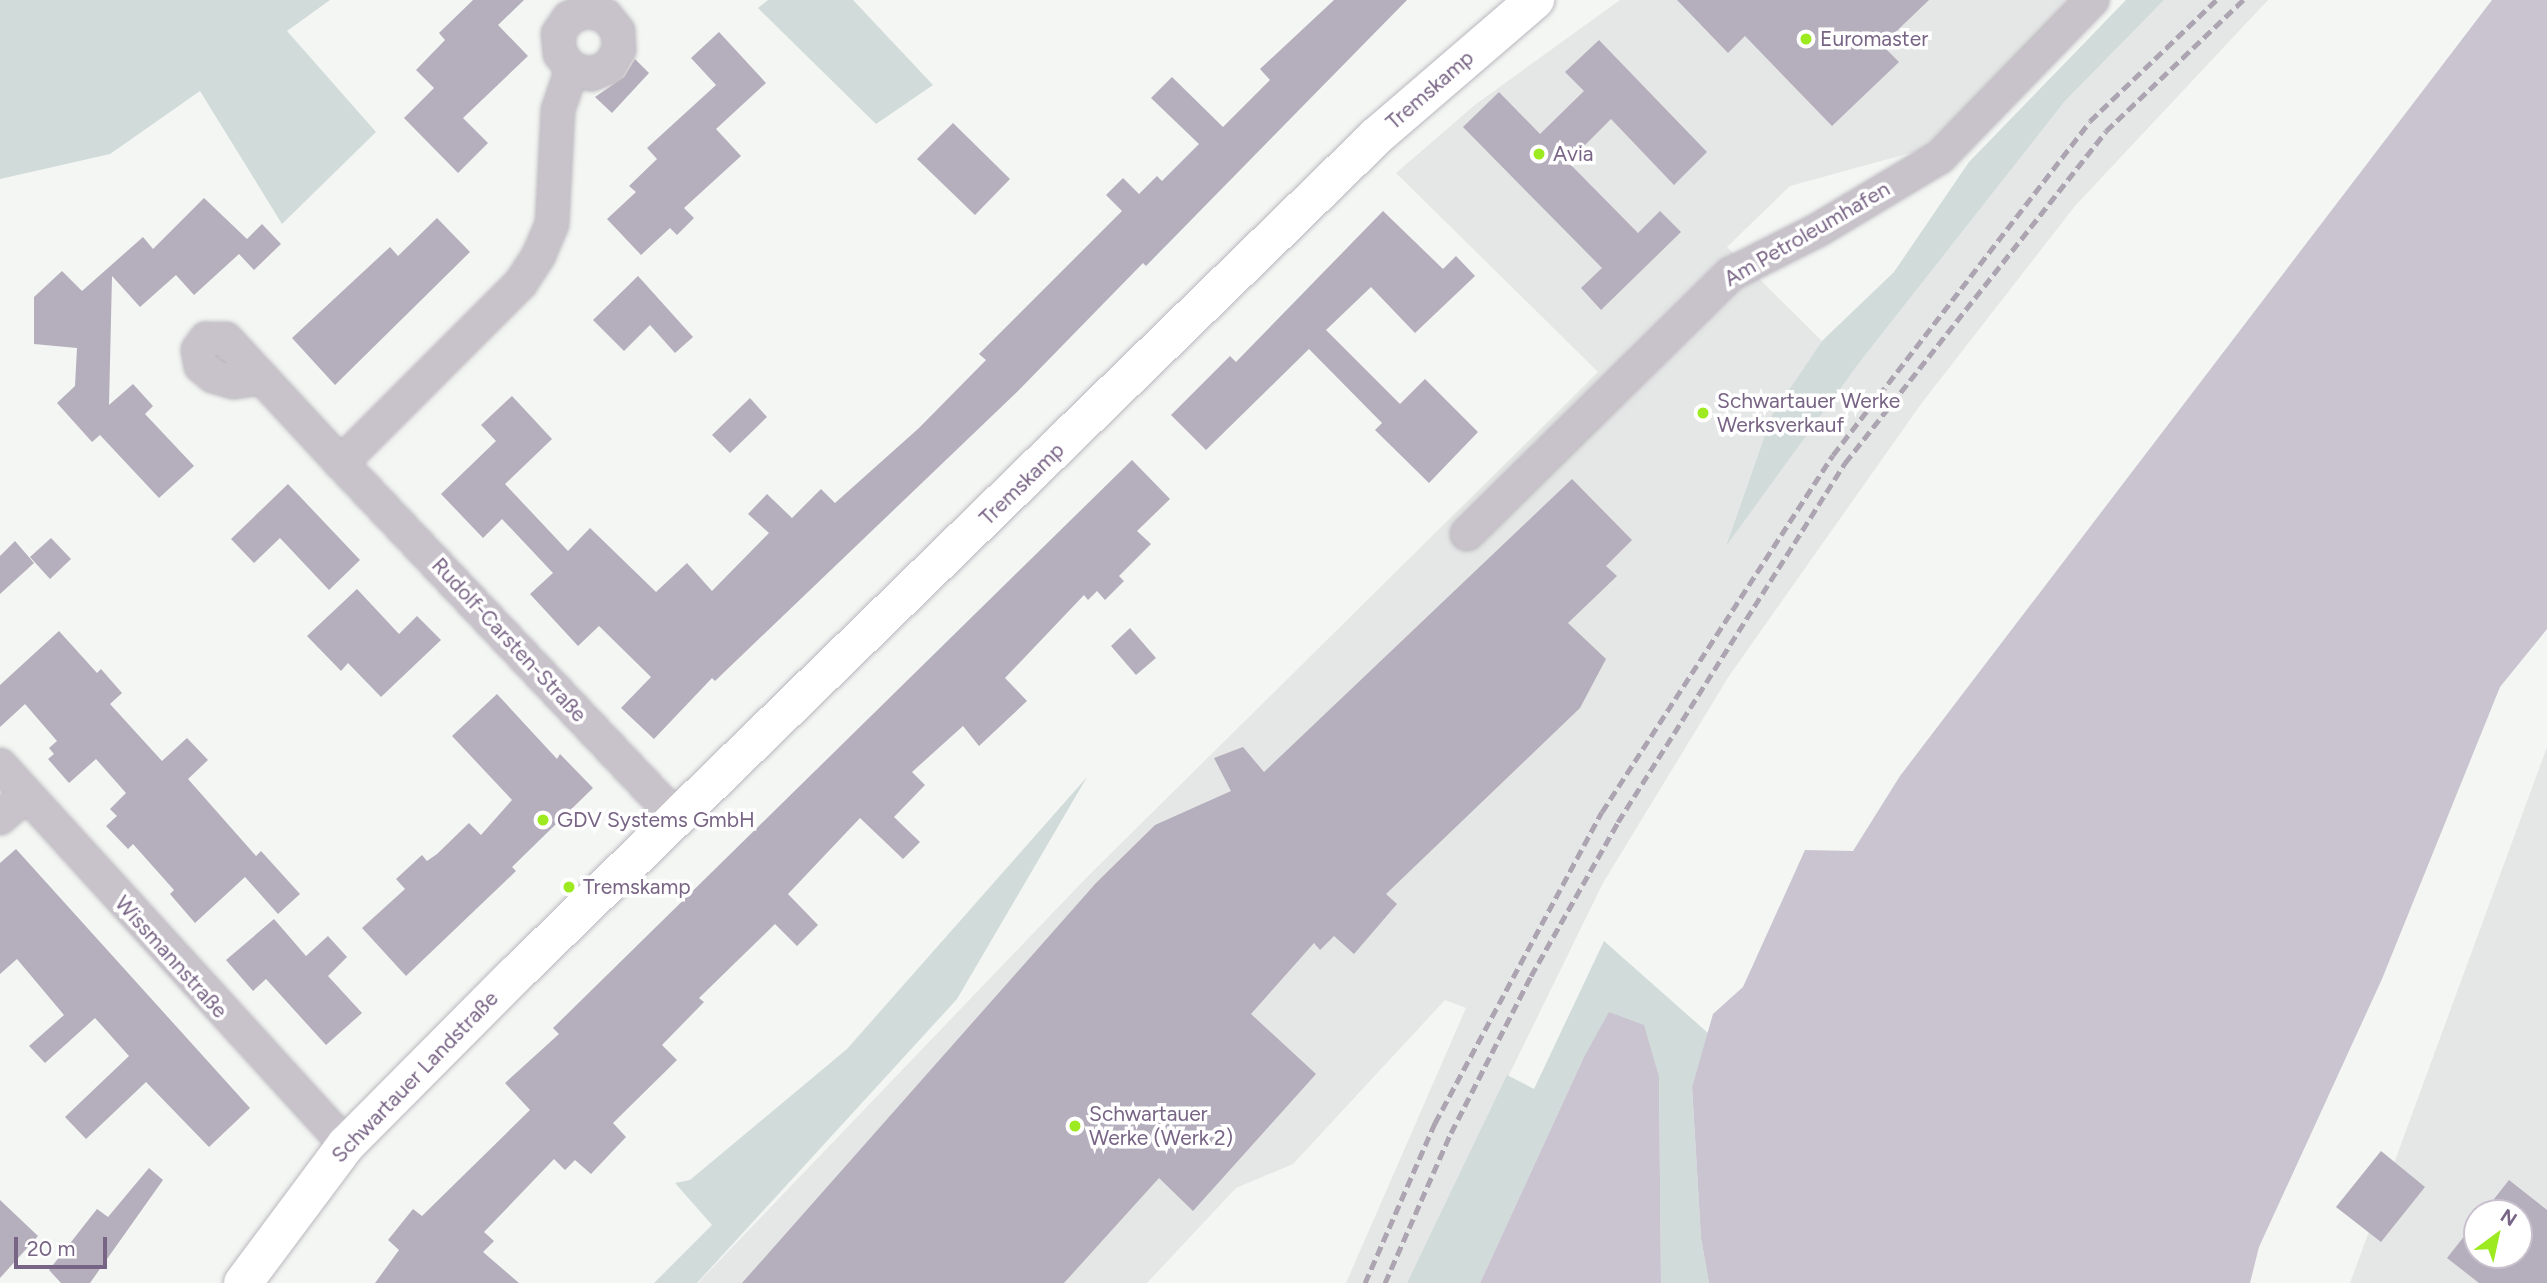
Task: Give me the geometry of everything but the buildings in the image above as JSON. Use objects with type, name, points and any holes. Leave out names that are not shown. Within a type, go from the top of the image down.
[{"type":"main road","name":"Tremskamp","points":[[516,974],[1379,134],[1535,0]]},
{"type":"main road","name":"Schwartauer Landstraße","points":[[243,1283],[346,1145],[516,974]]},
{"type":"street","name":"Am Petroleumhafen","points":[[1467,534],[1731,274],[1818,230],[1940,157],[2092,0]]},
{"type":"street","points":[[341,463],[521,283],[539,255],[552,224],[558,110],[572,69]]},
{"type":"street","name":"Rudolf-Carsten-Straße","points":[[262,378],[677,818]]},
{"type":"street","name":"Wissmannstraße","points":[[0,765],[346,1145]]},
{"type":"street","points":[[0,818],[26,795]]},
{"type":"shaded area","points":[[0,0],[330,0],[287,31],[376,132],[282,224],[200,91],[110,154],[0,179]]},
{"type":"shaded area","points":[[768,0],[853,0],[933,85],[876,124],[758,8]]},
{"type":"shaded area","points":[[1620,0],[2074,0],[1925,149],[1790,186],[1727,247],[1822,341],[1772,415],[1727,543],[1859,363],[2065,101],[2164,0],[2268,0],[2075,206],[1921,404],[1729,676],[1603,883],[1407,1283],[1346,1283],[1466,1008],[1445,1000],[1293,1164],[1236,1188],[1147,1283],[698,1283],[1088,876],[1598,372],[1396,173],[1476,104]]},
{"type":"shaded area","points":[[2126,0],[2164,0],[2065,101],[1859,363],[1726,546],[1772,415],[1822,341],[1894,272],[1969,162]]},
{"type":"shaded area","points":[[2492,0],[2547,0],[2547,629],[2500,687],[2382,979],[2259,1247],[2250,1283],[1709,1283],[1701,1238],[1692,1087],[1713,1014],[1743,987],[1805,850],[1853,851],[1900,776]]},
{"type":"shaded area","points":[[2547,747],[2547,1283],[2350,1283]]},
{"type":"shaded area","points":[[1087,777],[957,999],[697,1283],[654,1283],[712,1225],[675,1183],[690,1180],[847,1049]]},
{"type":"shaded area","points":[[1604,941],[1708,1033],[1692,1087],[1701,1238],[1709,1283],[1661,1283],[1659,1077],[1583,1059],[1480,1283],[1407,1283],[1507,1075],[1534,1089]]},
{"type":"shaded area","points":[[1609,1012],[1644,1025],[1659,1077],[1661,1283],[1480,1283],[1583,1059]]},
{"type":"railway","points":[[1365,1283],[1435,1123],[1602,812],[1833,455],[2090,121],[2216,0]]},
{"type":"railway","points":[[1385,1283],[1451,1133],[1531,976],[1618,822],[1845,463],[2106,131],[2243,0]]},
{"type":"place","name":"Euromaster","points":[[1806,39]]},
{"type":"place","name":"Avia","points":[[1539,154]]},
{"type":"place","name":"Schwartauer Werke Werksverkauf","points":[[1703,413]]},
{"type":"place","name":"GDV Systems GmbH","points":[[543,820]]},
{"type":"place","name":"Tremskamp","points":[[569,887]]},
{"type":"place","name":"Schwartauer Werke (Werk 2)","points":[[1075,1126]]}]
